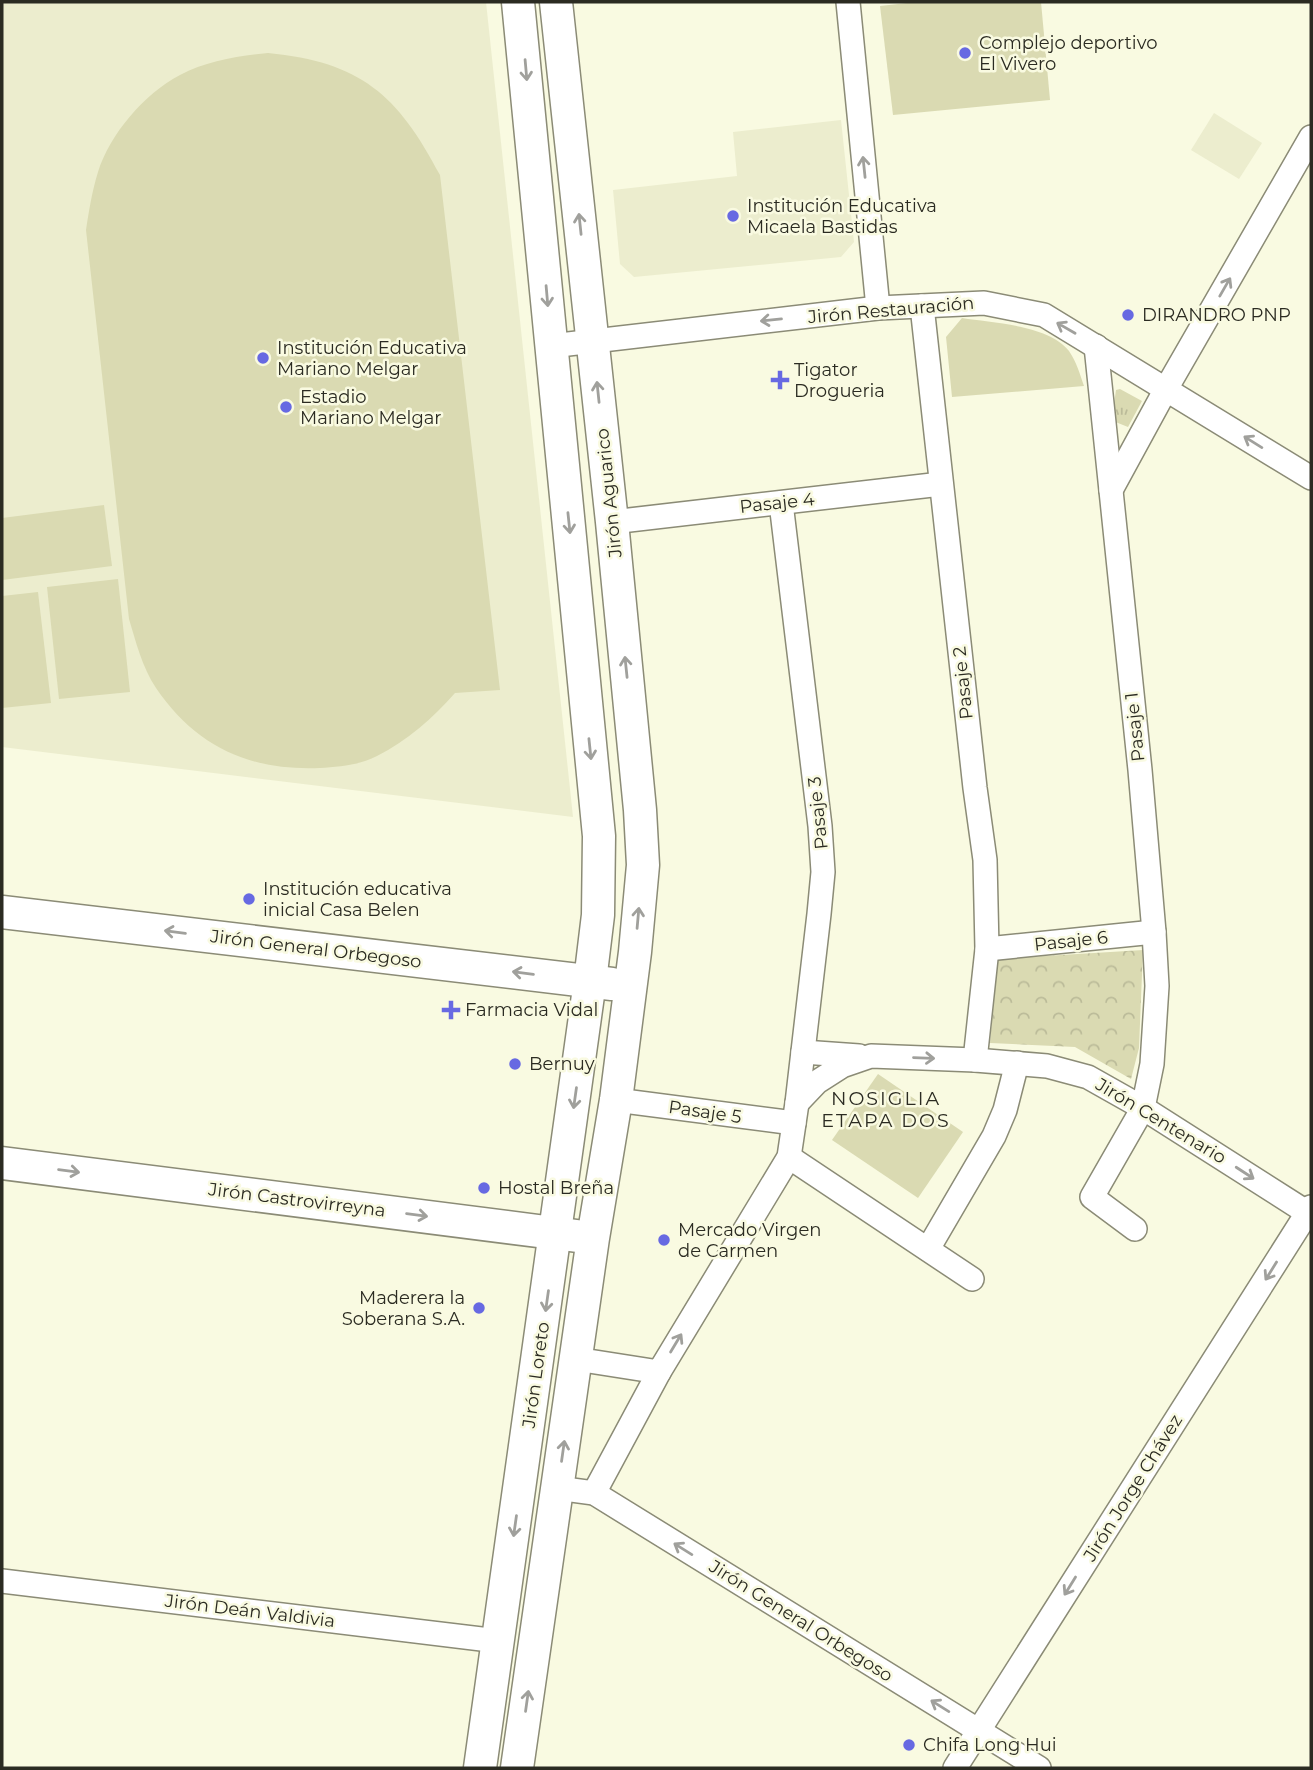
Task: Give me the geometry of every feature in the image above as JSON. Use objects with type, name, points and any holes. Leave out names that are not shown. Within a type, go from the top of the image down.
[{"type":"main road","points":[[518,2],[599,836],[598,915],[590,981]]},
{"type":"main road","name":"Jirón Aguarico","points":[[556,2],[612,522],[642,852],[631,986]]},
{"type":"main road","name":"Jirón General Orbegoso","points":[[2,912],[631,986]]},
{"type":"main road","name":"Jirón Loreto","points":[[480,1768],[590,981]]},
{"type":"main road","points":[[517,1768],[631,986]]},
{"type":"main road","name":"Jirón Castrovirreyna","points":[[2,1163],[593,1238]]},
{"type":"street","points":[[848,2],[878,309]]},
{"type":"street","points":[[1111,490],[1166,388],[1311,137]]},
{"type":"street","name":"Jirón Restauración","points":[[551,346],[878,309],[984,303],[1044,316],[1311,478]]},
{"type":"street","name":"Pasaje 2","points":[[922,306],[985,860],[987,949],[975,1060]]},
{"type":"street","name":"Pasaje 1","points":[[1096,346],[1154,932],[1157,986],[1153,1051],[1143,1108]]},
{"type":"street","name":"Pasaje 4","points":[[612,522],[941,485]]},
{"type":"street","name":"Pasaje 3","points":[[780,503],[820,826],[823,872],[796,1113]]},
{"type":"street","name":"Pasaje 6","points":[[987,949],[1154,932]]},
{"type":"street","name":"Jirón Centenario","points":[[803,1052],[1017,1063],[1047,1066],[1088,1077],[1310,1212]]},
{"type":"street","name":"Jirón Centenario","points":[[796,1113],[817,1082],[842,1066],[871,1056]]},
{"type":"street","points":[[928,1249],[994,1136],[1005,1110],[1017,1063]]},
{"type":"street","name":"Pasaje 5","points":[[615,1100],[796,1113]]},
{"type":"street","points":[[1135,1229],[1092,1196],[1143,1108]]},
{"type":"street","points":[[594,1493],[659,1372],[789,1157],[796,1113]]},
{"type":"street","points":[[789,1157],[972,1279]]},
{"type":"street","name":"Jirón Jorge Chávez","points":[[955,1768],[1310,1212]]},
{"type":"street","points":[[576,1359],[659,1372]]},
{"type":"street","name":"Jirón General Orbegoso","points":[[557,1488],[594,1493],[1039,1768]]},
{"type":"street","name":"Jirón Deán Valdivia","points":[[2,1581],[498,1641]]},
{"type":"shaded area","name":"Institución Educativa Mariano Melgar","points":[[2,2],[486,2],[573,817],[2,747]]},
{"type":"shaded area","points":[[1214,113],[1262,143],[1239,179],[1191,150]]},
{"type":"shaded area","name":"Institución Educativa Micaela Bastidas","points":[[841,120],[854,242],[841,257],[634,277],[620,264],[613,190],[737,176],[733,132]]},
{"type":"green space","name":"Complejo deportivo El Vivero","points":[[916,2],[1041,2],[1050,100],[893,115],[880,6]]},
{"type":"green space","name":"Estadio Mariano Melgar","points":[[268,53],[328,65],[352,74],[373,87],[408,123],[440,175],[500,690],[455,693],[419,728],[388,750],[363,762],[334,767],[294,768],[270,765],[227,751],[189,726],[156,688],[147,672],[129,619],[86,230],[94,186],[103,158],[120,130],[141,104],[167,83],[190,70],[223,60]]},
{"type":"green space","points":[[962,318],[1035,330],[1060,342],[1076,363],[1084,386],[952,397],[946,337]]},
{"type":"green space","points":[[1120,389],[1142,401],[1128,427],[1113,421],[1112,417],[1116,390]]},
{"type":"green space","points":[[104,505],[112,566],[2,580],[2,518]]},
{"type":"green space","points":[[118,579],[130,692],[59,699],[47,587]]},
{"type":"green space","points":[[38,592],[51,703],[2,708],[2,596]]},
{"type":"green space","points":[[1143,950],[1139,1048],[1131,1079],[1075,1047],[990,1043],[997,959]]},
{"type":"green space","points":[[878,1074],[963,1132],[918,1198],[832,1140]]},
{"type":"place","name":"Complejo deportivo El Vivero","points":[[965,53]]},
{"type":"place","name":"Institución Educativa Micaela Bastidas","points":[[733,216]]},
{"type":"place","name":"DIRANDRO PNP","points":[[1128,315]]},
{"type":"place","name":"Institución Educativa Mariano Melgar","points":[[263,358]]},
{"type":"place","name":"Tigator Drogueria","points":[[780,380]]},
{"type":"place","name":"Estadio Mariano Melgar","points":[[286,407]]},
{"type":"place","name":"Institución educativa inicial Casa Belen","points":[[249,899]]},
{"type":"place","name":"Farmacia Vidal","points":[[451,1010]]},
{"type":"place","name":"Bernuy","points":[[515,1064]]},
{"type":"place","name":"Hostal Breña","points":[[484,1188]]},
{"type":"place","name":"Mercado Virgen de Carmen","points":[[664,1240]]},
{"type":"place","name":"Maderera la Soberana S.A.","points":[[479,1308]]},
{"type":"place","name":"Chifa Long Hui","points":[[909,1745]]},
{"type":"district","name":"NOSIGLIA ETAPA DOS","points":[[886,1109]]}]
